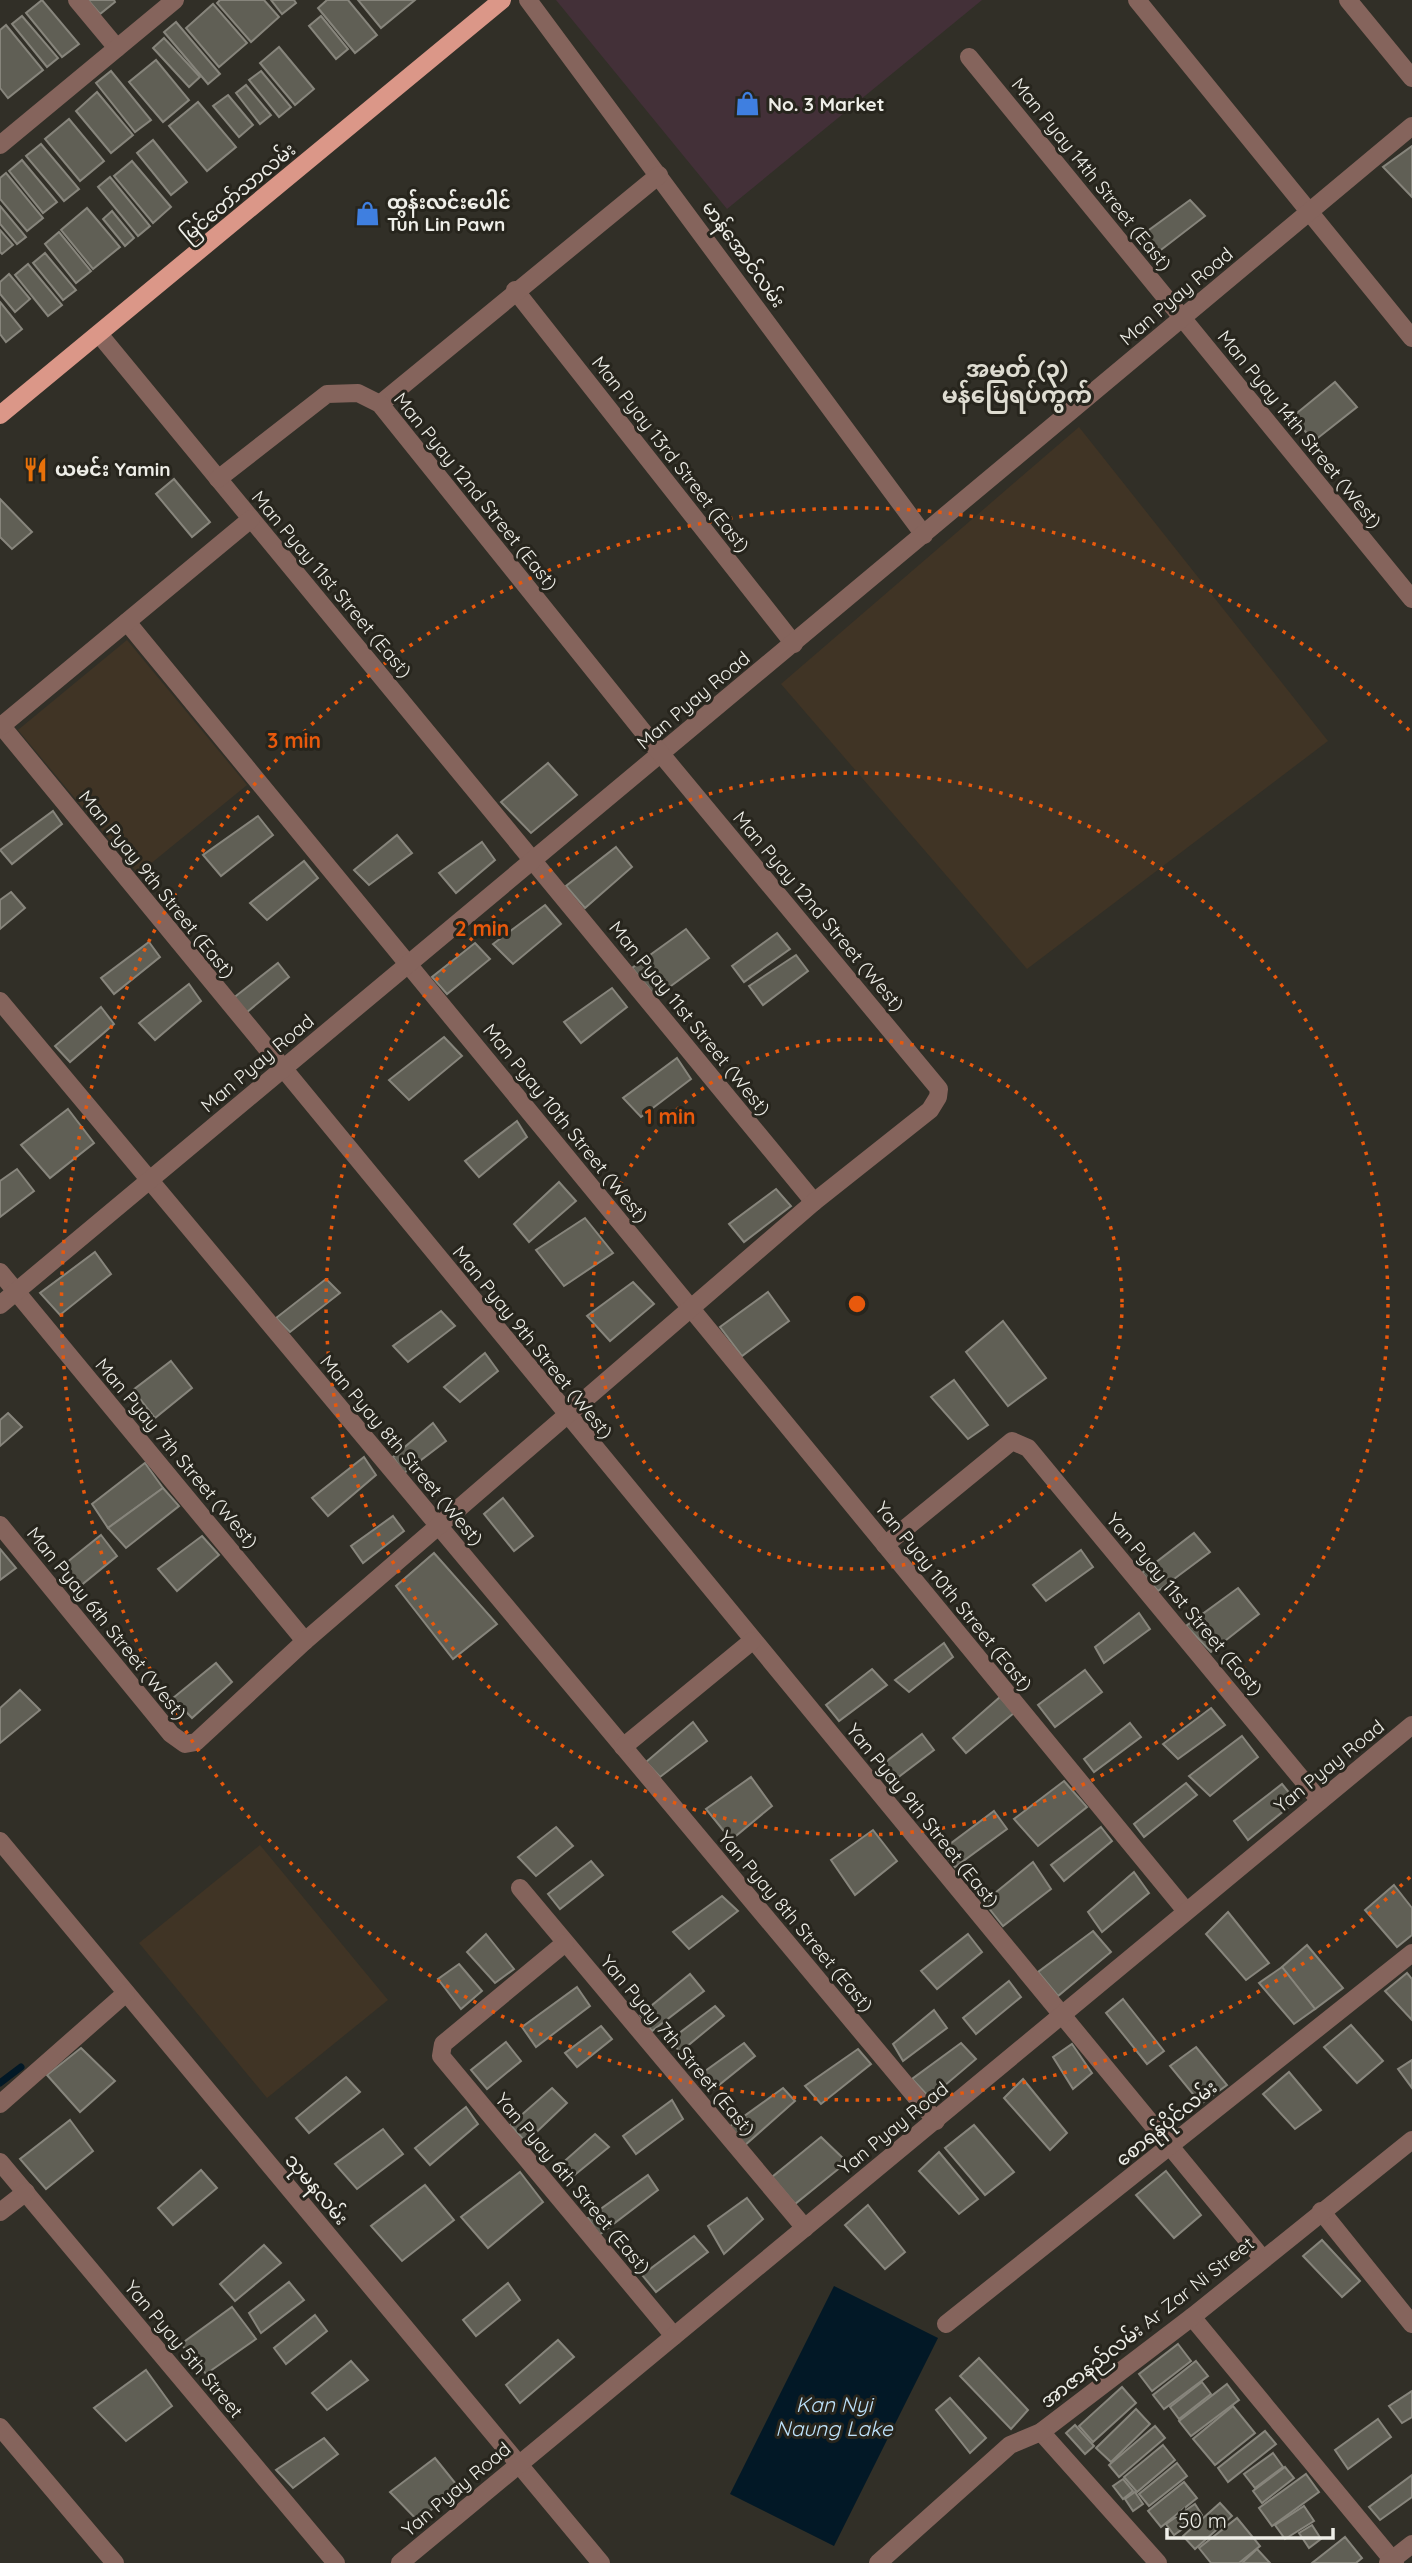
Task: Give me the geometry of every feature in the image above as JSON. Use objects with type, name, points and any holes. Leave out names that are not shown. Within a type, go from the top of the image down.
[{"type":"main road","name":"မြင်တော်သာလမ်း","points":[[0,415],[502,0]]},
{"type":"street","points":[[77,0],[117,48]]},
{"type":"street","points":[[0,145],[175,0]]},
{"type":"street","name":"မာန်အောင်လမ်း","points":[[528,0],[924,535]]},
{"type":"street","points":[[1137,0],[1412,338]]},
{"type":"street","points":[[1348,0],[1412,78]]},
{"type":"street","name":"Man Pyay 14th Street (East)","points":[[969,57],[1183,318]]},
{"type":"street","name":"Man Pyay Road","points":[[0,1305],[1412,127]]},
{"type":"street","points":[[380,404],[515,290],[659,175]]},
{"type":"street","name":"Man Pyay 13rd Street (East)","points":[[515,290],[794,643]]},
{"type":"street","name":"Man Pyay 14th Street (West)","points":[[1183,318],[1412,599]]},
{"type":"street","name":"Man Pyay 11st Street (East)","points":[[99,334],[533,860]]},
{"type":"street","name":"Man Pyay 12nd Street (East)","points":[[218,479],[327,394],[358,393],[380,404],[661,754]]},
{"type":"street","points":[[1,726],[251,519]]},
{"type":"street","name":"Man Pyay 10th Street (West)","points":[[127,622],[691,1308]]},
{"type":"street","name":"Man Pyay 9th Street (East)","points":[[1,726],[282,1070]]},
{"type":"street","name":"Man Pyay 12nd Street (West)","points":[[661,754],[939,1089],[938,1097],[930,1110],[814,1202]]},
{"type":"street","name":"Man Pyay 11st Street (West)","points":[[533,860],[814,1202]]},
{"type":"street","name":"Man Pyay 8th Street (West)","points":[[0,1000],[623,1747]]},
{"type":"street","name":"Man Pyay 9th Street (West)","points":[[282,1070],[752,1641]]},
{"type":"street","points":[[305,1641],[814,1202]]},
{"type":"street","name":"Man Pyay 7th Street (West)","points":[[0,1272],[305,1641]]},
{"type":"street","name":"Yan Pyay 10th Street (East)","points":[[691,1308],[1186,1911]]},
{"type":"street","name":"Yan Pyay 11st Street (East)","points":[[885,1545],[1012,1441],[1028,1448],[1320,1801]]},
{"type":"street","name":"Man Pyay 6th Street (West)","points":[[0,1525],[171,1734],[185,1744],[196,1742],[305,1641]]},
{"type":"street","points":[[623,1747],[752,1641]]},
{"type":"street","name":"Yan Pyay 9th Street (East)","points":[[752,1641],[1262,2258]]},
{"type":"street","name":"Yan Pyay Road","points":[[400,2563],[1412,1725]]},
{"type":"street","name":"Yan Pyay 8th Street (East)","points":[[623,1747],[936,2121]]},
{"type":"street","name":"သုမနလမ်း","points":[[0,1841],[601,2563]]},
{"type":"street","name":"Yan Pyay 7th Street (East)","points":[[520,1888],[805,2228]]},
{"type":"street","name":"Yan Pyay 6th Street (East)","points":[[565,1943],[443,2043],[441,2056],[674,2336]]},
{"type":"street","name":"စောရန်ပိုင်လမ်း","points":[[946,2324],[1412,1953]]},
{"type":"street","points":[[0,2104],[126,1993]]},
{"type":"street","name":"အာဇာနည်လမ်း Ar Zar Ni Street","points":[[878,2563],[1010,2445],[1041,2432],[1192,2317],[1412,2140]]},
{"type":"street","name":"Yan Pyay 5th Street","points":[[0,2162],[336,2563]]},
{"type":"street","points":[[0,2212],[26,2192]]},
{"type":"street","points":[[1321,2211],[1412,2324]]},
{"type":"street","points":[[1192,2317],[1392,2562],[1412,2544]]},
{"type":"street","points":[[0,2427],[115,2563]]},
{"type":"street","points":[[1041,2432],[1158,2563]]},
{"type":"shaded area","name":"No. 3 Market","points":[[556,0],[982,0],[727,209]]},
{"type":"shaded area","points":[[1079,427],[1328,741],[1027,969],[781,684]]},
{"type":"shaded area","points":[[127,640],[247,785],[138,874],[18,730]]},
{"type":"shaded area","points":[[260,1845],[388,2000],[267,2098],[139,1943]]},
{"type":"water","name":"Kan Nyi Naung Lake","points":[[834,2286],[938,2338],[834,2546],[730,2494]]},
{"type":"building","points":[[42,0],[79,44],[62,57],[26,13]]},
{"type":"building","points":[[88,0],[114,0],[115,2],[100,14]]},
{"type":"building","points":[[220,0],[264,0],[279,17],[251,42],[217,3]]},
{"type":"building","points":[[271,0],[294,0],[296,3],[282,14]]},
{"type":"building","points":[[327,0],[348,0],[377,35],[355,53],[318,8]]},
{"type":"building","points":[[358,0],[415,0],[381,28]]},
{"type":"building","points":[[213,4],[247,43],[219,67],[186,28]]},
{"type":"building","points":[[22,16],[58,58],[47,67],[12,24]]},
{"type":"building","points":[[321,16],[348,49],[336,59],[309,26]]},
{"type":"building","points":[[176,22],[220,74],[208,84],[164,32]]},
{"type":"building","points":[[6,25],[43,70],[8,98],[0,88],[0,30]]},
{"type":"building","points":[[164,38],[200,77],[189,87],[153,48]]},
{"type":"building","points":[[279,47],[314,89],[295,105],[260,63]]},
{"type":"building","points":[[156,60],[189,100],[163,122],[129,82]]},
{"type":"building","points":[[111,71],[151,120],[135,132],[96,83]]},
{"type":"building","points":[[261,71],[291,107],[279,117],[249,80]]},
{"type":"building","points":[[246,85],[271,115],[260,124],[236,93]]},
{"type":"building","points":[[97,92],[133,135],[111,153],[76,111]]},
{"type":"building","points":[[228,95],[253,125],[239,137],[213,106]]},
{"type":"building","points":[[198,102],[236,147],[207,171],[169,126]]},
{"type":"building","points":[[69,119],[104,161],[80,181],[45,139]]},
{"type":"building","points":[[153,140],[187,182],[171,195],[137,153]]},
{"type":"building","points":[[41,144],[79,189],[64,201],[26,156]]},
{"type":"building","points":[[1412,146],[1412,197],[1383,167]]},
{"type":"building","points":[[22,160],[57,202],[43,213],[9,171]]},
{"type":"building","points":[[132,161],[171,207],[153,223],[114,176]]},
{"type":"building","points":[[6,173],[43,218],[27,231],[0,199],[0,178]]},
{"type":"building","points":[[110,177],[150,226],[138,236],[98,187]]},
{"type":"building","points":[[1190,200],[1205,216],[1153,256],[1138,238]]},
{"type":"building","points":[[0,206],[26,237],[17,244],[0,224]]},
{"type":"building","points":[[87,208],[120,247],[93,269],[61,230]]},
{"type":"building","points":[[112,211],[134,238],[125,246],[103,219]]},
{"type":"building","points":[[0,230],[13,245],[2,254],[0,252]]},
{"type":"building","points":[[59,232],[91,271],[76,283],[45,244]]},
{"type":"building","points":[[45,253],[76,290],[63,300],[33,263]]},
{"type":"building","points":[[28,264],[62,305],[48,316],[15,275]]},
{"type":"building","points":[[9,274],[30,299],[15,312],[0,294],[0,282]]},
{"type":"building","points":[[0,302],[22,329],[6,342],[0,334]]},
{"type":"building","points":[[1335,382],[1357,407],[1314,441],[1292,417]]},
{"type":"building","points":[[174,479],[210,522],[192,537],[156,494]]},
{"type":"building","points":[[0,499],[32,532],[12,549],[0,537]]},
{"type":"building","points":[[548,763],[577,795],[531,833],[501,802]]},
{"type":"building","points":[[53,811],[62,824],[12,864],[0,850]]},
{"type":"building","points":[[258,816],[273,835],[221,876],[203,855]]},
{"type":"building","points":[[397,835],[412,853],[369,885],[354,870]]},
{"type":"building","points":[[482,842],[495,860],[456,893],[439,873]]},
{"type":"building","points":[[616,847],[632,867],[585,908],[566,886]]},
{"type":"building","points":[[304,861],[318,878],[267,920],[250,903]]},
{"type":"building","points":[[11,892],[25,908],[0,929],[0,900]]},
{"type":"building","points":[[545,905],[561,924],[513,964],[493,944]]},
{"type":"building","points":[[686,929],[709,958],[656,997],[632,968]]},
{"type":"building","points":[[777,933],[790,949],[744,982],[732,966]]},
{"type":"building","points":[[149,942],[160,957],[114,994],[101,978]]},
{"type":"building","points":[[475,943],[490,959],[447,994],[432,977]]},
{"type":"building","points":[[796,955],[808,971],[763,1005],[749,986]]},
{"type":"building","points":[[278,963],[289,977],[246,1013],[232,999]]},
{"type":"building","points":[[189,984],[201,1001],[155,1040],[139,1023]]},
{"type":"building","points":[[612,988],[627,1007],[581,1043],[564,1022]]},
{"type":"building","points":[[101,1007],[114,1024],[70,1062],[55,1046]]},
{"type":"building","points":[[444,1037],[462,1056],[409,1100],[389,1080]]},
{"type":"building","points":[[677,1058],[691,1079],[641,1117],[623,1098]]},
{"type":"building","points":[[68,1109],[94,1143],[50,1178],[21,1145]]},
{"type":"building","points":[[517,1121],[527,1137],[479,1177],[465,1161]]},
{"type":"building","points":[[17,1169],[34,1191],[0,1217],[0,1181]]},
{"type":"building","points":[[559,1182],[576,1201],[529,1242],[514,1224]]},
{"type":"building","points":[[776,1189],[791,1206],[744,1242],[729,1224]]},
{"type":"building","points":[[585,1218],[613,1253],[564,1286],[536,1250]]},
{"type":"building","points":[[95,1252],[111,1274],[60,1315],[40,1293]]},
{"type":"building","points":[[326,1279],[340,1293],[290,1332],[276,1318]]},
{"type":"building","points":[[633,1282],[654,1304],[610,1341],[587,1316]]},
{"type":"building","points":[[768,1292],[789,1321],[742,1356],[720,1327]]},
{"type":"building","points":[[441,1311],[455,1326],[408,1362],[393,1346]]},
{"type":"building","points":[[1003,1321],[1046,1378],[1008,1406],[966,1352]]},
{"type":"building","points":[[485,1353],[498,1371],[460,1402],[444,1387]]},
{"type":"building","points":[[171,1361],[192,1388],[155,1418],[133,1390]]},
{"type":"building","points":[[954,1380],[988,1425],[968,1439],[931,1397]]},
{"type":"building","points":[[8,1413],[22,1427],[0,1446],[0,1420]]},
{"type":"building","points":[[433,1423],[446,1441],[404,1473],[393,1457]]},
{"type":"building","points":[[364,1457],[376,1475],[328,1516],[312,1498]]},
{"type":"building","points":[[145,1463],[163,1488],[108,1528],[92,1504]]},
{"type":"building","points":[[163,1488],[179,1506],[126,1548],[108,1528]]},
{"type":"building","points":[[503,1498],[533,1536],[514,1551],[484,1514]]},
{"type":"building","points":[[393,1516],[404,1531],[363,1563],[351,1546]]},
{"type":"building","points":[[1194,1533],[1210,1552],[1158,1591],[1142,1573]]},
{"type":"building","points":[[101,1535],[117,1556],[79,1587],[61,1567]]},
{"type":"building","points":[[202,1536],[219,1555],[177,1591],[158,1569]]},
{"type":"building","points":[[0,1549],[16,1568],[0,1580]]},
{"type":"building","points":[[1081,1550],[1093,1567],[1046,1601],[1033,1585]]},
{"type":"building","points":[[434,1553],[497,1624],[453,1659],[396,1586]]},
{"type":"building","points":[[1238,1588],[1259,1614],[1211,1652],[1186,1626]]},
{"type":"building","points":[[1139,1613],[1150,1629],[1104,1663],[1095,1647]]},
{"type":"building","points":[[944,1643],[953,1657],[909,1692],[895,1680]]},
{"type":"building","points":[[216,1663],[232,1682],[192,1718],[173,1698]]},
{"type":"building","points":[[872,1669],[887,1685],[839,1721],[826,1705]]},
{"type":"building","points":[[1085,1670],[1102,1692],[1055,1727],[1038,1705]]},
{"type":"building","points":[[20,1690],[40,1710],[0,1743],[0,1708]]},
{"type":"building","points":[[1000,1697],[1014,1713],[966,1753],[953,1738]]},
{"type":"building","points":[[1211,1708],[1225,1725],[1178,1759],[1163,1744]]},
{"type":"building","points":[[693,1722],[707,1741],[660,1777],[646,1762]]},
{"type":"building","points":[[1130,1723],[1141,1737],[1094,1772],[1084,1759]]},
{"type":"building","points":[[922,1734],[934,1750],[892,1782],[879,1767]]},
{"type":"building","points":[[1242,1736],[1258,1757],[1210,1796],[1189,1776]]},
{"type":"building","points":[[751,1777],[772,1806],[731,1840],[706,1809]]},
{"type":"building","points":[[1064,1781],[1087,1807],[1038,1846],[1014,1819]]},
{"type":"building","points":[[1186,1783],[1197,1795],[1144,1837],[1134,1824]]},
{"type":"building","points":[[1282,1784],[1296,1801],[1248,1840],[1234,1821]]},
{"type":"building","points":[[994,1811],[1007,1829],[955,1867],[942,1850]]},
{"type":"building","points":[[556,1827],[573,1846],[536,1876],[518,1857]]},
{"type":"building","points":[[1101,1827],[1112,1841],[1064,1881],[1051,1865]]},
{"type":"building","points":[[873,1830],[897,1861],[855,1895],[831,1860]]},
{"type":"building","points":[[591,1861],[603,1875],[560,1909],[548,1894]]},
{"type":"building","points":[[1033,1862],[1051,1889],[1003,1926],[984,1902]]},
{"type":"building","points":[[1134,1872],[1149,1893],[1102,1932],[1088,1912]]},
{"type":"building","points":[[1394,1885],[1412,1908],[1412,1935],[1397,1947],[1365,1910]]},
{"type":"building","points":[[722,1896],[738,1911],[689,1949],[673,1932]]},
{"type":"building","points":[[1228,1912],[1269,1963],[1246,1980],[1206,1934]]},
{"type":"building","points":[[1093,1931],[1111,1952],[1058,1996],[1038,1972]]},
{"type":"building","points":[[486,1934],[514,1969],[495,1983],[467,1952]]},
{"type":"building","points":[[968,1934],[982,1952],[937,1989],[921,1971]]},
{"type":"building","points":[[1307,1945],[1343,1988],[1315,2009],[1282,1967]]},
{"type":"building","points":[[459,1964],[482,1991],[461,2009],[438,1979]]},
{"type":"building","points":[[1282,1967],[1315,2009],[1294,2024],[1259,1983]]},
{"type":"building","points":[[1407,1973],[1412,1979],[1412,2020],[1385,1991]]},
{"type":"building","points":[[690,1974],[704,1991],[652,2031],[640,2015]]},
{"type":"building","points":[[1009,1981],[1021,1997],[976,2034],[963,2018]]},
{"type":"building","points":[[577,1987],[590,2006],[536,2047],[522,2027]]},
{"type":"building","points":[[1123,1999],[1164,2051],[1147,2064],[1106,2013]]},
{"type":"building","points":[[715,2006],[724,2016],[680,2052],[670,2040]]},
{"type":"building","points":[[934,2010],[947,2028],[903,2061],[893,2044]]},
{"type":"building","points":[[1351,2025],[1383,2061],[1357,2083],[1324,2047]]},
{"type":"building","points":[[601,2026],[612,2039],[577,2067],[565,2053]]},
{"type":"building","points":[[506,2042],[521,2061],[487,2089],[471,2070]]},
{"type":"building","points":[[744,2043],[755,2056],[714,2089],[701,2074]]},
{"type":"building","points":[[961,2043],[976,2059],[930,2098],[912,2079]]},
{"type":"building","points":[[1072,2044],[1092,2073],[1073,2089],[1053,2057]]},
{"type":"building","points":[[1196,2047],[1227,2085],[1201,2104],[1170,2066]]},
{"type":"building","points":[[81,2048],[115,2081],[80,2112],[47,2075]]},
{"type":"building","points":[[858,2049],[871,2064],[821,2104],[805,2086]]},
{"type":"building","points":[[1412,2060],[1412,2088],[1398,2069]]},
{"type":"building","points":[[1289,2072],[1321,2110],[1295,2129],[1263,2094]]},
{"type":"building","points":[[346,2077],[360,2092],[309,2133],[296,2118]]},
{"type":"building","points":[[1023,2079],[1067,2133],[1050,2150],[1004,2098]]},
{"type":"building","points":[[552,2088],[567,2103],[526,2142],[510,2125]]},
{"type":"building","points":[[783,2088],[795,2101],[744,2146],[729,2127]]},
{"type":"building","points":[[672,2100],[683,2119],[636,2154],[623,2136]]},
{"type":"building","points":[[466,2107],[478,2124],[430,2165],[415,2148]]},
{"type":"building","points":[[70,2120],[93,2151],[46,2189],[20,2159]]},
{"type":"building","points":[[974,2125],[1014,2172],[985,2195],[945,2148]]},
{"type":"building","points":[[383,2129],[403,2154],[357,2189],[335,2164]]},
{"type":"building","points":[[595,2134],[609,2147],[571,2178],[559,2166]]},
{"type":"building","points":[[821,2137],[847,2162],[795,2204],[772,2177]]},
{"type":"building","points":[[939,2152],[978,2199],[959,2214],[919,2171]]},
{"type":"building","points":[[201,2170],[217,2188],[173,2225],[158,2208]]},
{"type":"building","points":[[1166,2171],[1201,2215],[1174,2238],[1136,2195]]},
{"type":"building","points":[[520,2172],[543,2202],[488,2248],[461,2217]]},
{"type":"building","points":[[648,2175],[658,2190],[599,2235],[588,2218]]},
{"type":"building","points":[[425,2185],[454,2220],[402,2261],[371,2226]]},
{"type":"building","points":[[747,2198],[763,2219],[724,2254],[708,2226]]},
{"type":"building","points":[[868,2205],[905,2252],[885,2269],[845,2225]]},
{"type":"building","points":[[694,2236],[708,2252],[656,2292],[642,2275]]},
{"type":"building","points":[[1322,2240],[1360,2281],[1342,2297],[1303,2256]]},
{"type":"building","points":[[264,2245],[281,2263],[235,2301],[220,2284]]},
{"type":"building","points":[[289,2282],[304,2300],[261,2333],[249,2313]]},
{"type":"building","points":[[508,2283],[520,2300],[476,2336],[463,2320]]},
{"type":"building","points":[[232,2307],[256,2339],[206,2374],[181,2344]]},
{"type":"building","points":[[315,2315],[327,2331],[286,2364],[274,2348]]},
{"type":"building","points":[[558,2340],[574,2357],[520,2403],[506,2385]]},
{"type":"building","points":[[1178,2344],[1191,2361],[1152,2391],[1139,2374]]},
{"type":"building","points":[[979,2358],[1028,2410],[1011,2429],[960,2376]]},
{"type":"building","points":[[351,2361],[368,2380],[327,2410],[312,2393]]},
{"type":"building","points":[[1196,2361],[1208,2376],[1164,2409],[1153,2395]]},
{"type":"building","points":[[146,2370],[172,2406],[126,2441],[94,2408]]},
{"type":"building","points":[[1202,2382],[1211,2394],[1179,2419],[1170,2407]]},
{"type":"building","points":[[1227,2384],[1239,2400],[1191,2436],[1179,2421]]},
{"type":"building","points":[[1122,2387],[1136,2403],[1093,2442],[1079,2426]]},
{"type":"building","points":[[1412,2391],[1412,2417],[1402,2423],[1389,2406]]},
{"type":"building","points":[[950,2398],[986,2438],[970,2453],[936,2410]]},
{"type":"building","points":[[1233,2406],[1255,2433],[1215,2465],[1193,2439]]},
{"type":"building","points":[[1136,2409],[1150,2424],[1111,2462],[1096,2448]]},
{"type":"building","points":[[1378,2419],[1391,2437],[1348,2469],[1335,2450]]},
{"type":"building","points":[[1075,2425],[1094,2446],[1085,2454],[1066,2433]]},
{"type":"building","points":[[1155,2426],[1165,2438],[1119,2477],[1109,2465]]},
{"type":"building","points":[[1265,2431],[1276,2444],[1228,2482],[1218,2468]]},
{"type":"building","points":[[324,2438],[338,2454],[293,2488],[276,2470]]},
{"type":"building","points":[[1163,2445],[1175,2460],[1137,2492],[1124,2477]]},
{"type":"building","points":[[1273,2453],[1283,2467],[1255,2488],[1244,2474]]},
{"type":"building","points":[[435,2458],[460,2489],[417,2520],[390,2492]]},
{"type":"building","points":[[1177,2463],[1187,2476],[1149,2506],[1139,2494]]},
{"type":"building","points":[[1285,2467],[1294,2478],[1262,2503],[1253,2491]]},
{"type":"building","points":[[1306,2474],[1319,2492],[1272,2526],[1259,2508]]},
{"type":"building","points":[[1412,2475],[1412,2497],[1380,2520],[1369,2507]]},
{"type":"building","points":[[1123,2479],[1133,2491],[1123,2499],[1113,2486]]},
{"type":"building","points":[[1184,2482],[1197,2498],[1161,2527],[1148,2511]]},
{"type":"building","points":[[1135,2492],[1143,2504],[1133,2511],[1125,2499]]},
{"type":"building","points":[[1220,2503],[1232,2516],[1195,2549],[1183,2536]]},
{"type":"building","points":[[1195,2504],[1202,2515],[1174,2535],[1166,2524]]},
{"type":"building","points":[[1304,2506],[1314,2521],[1285,2539],[1275,2525]]},
{"type":"building","points":[[1237,2518],[1260,2546],[1239,2563],[1211,2563],[1199,2548]]},
{"type":"building","points":[[1312,2525],[1321,2539],[1309,2548],[1299,2533]]},
{"type":"building","points":[[1345,2537],[1362,2558],[1356,2563],[1312,2563]]},
{"type":"building","points":[[1257,2549],[1270,2563],[1242,2563]]},
{"type":"waterway","points":[[0,2083],[21,2067]]},
{"type":"place","name":"No. 3 Market","points":[[748,104]]},
{"type":"place","name":"ထွန်းလင်းပေါင် Tun Lin Pawn","points":[[367,213]]},
{"type":"place","name":"ယမင်း Yamin","points":[[35,469]]},
{"type":"district","name":"အမှတ် (၃) မန်ပြေရပ်ကွက်","points":[[1017,381]]}]
